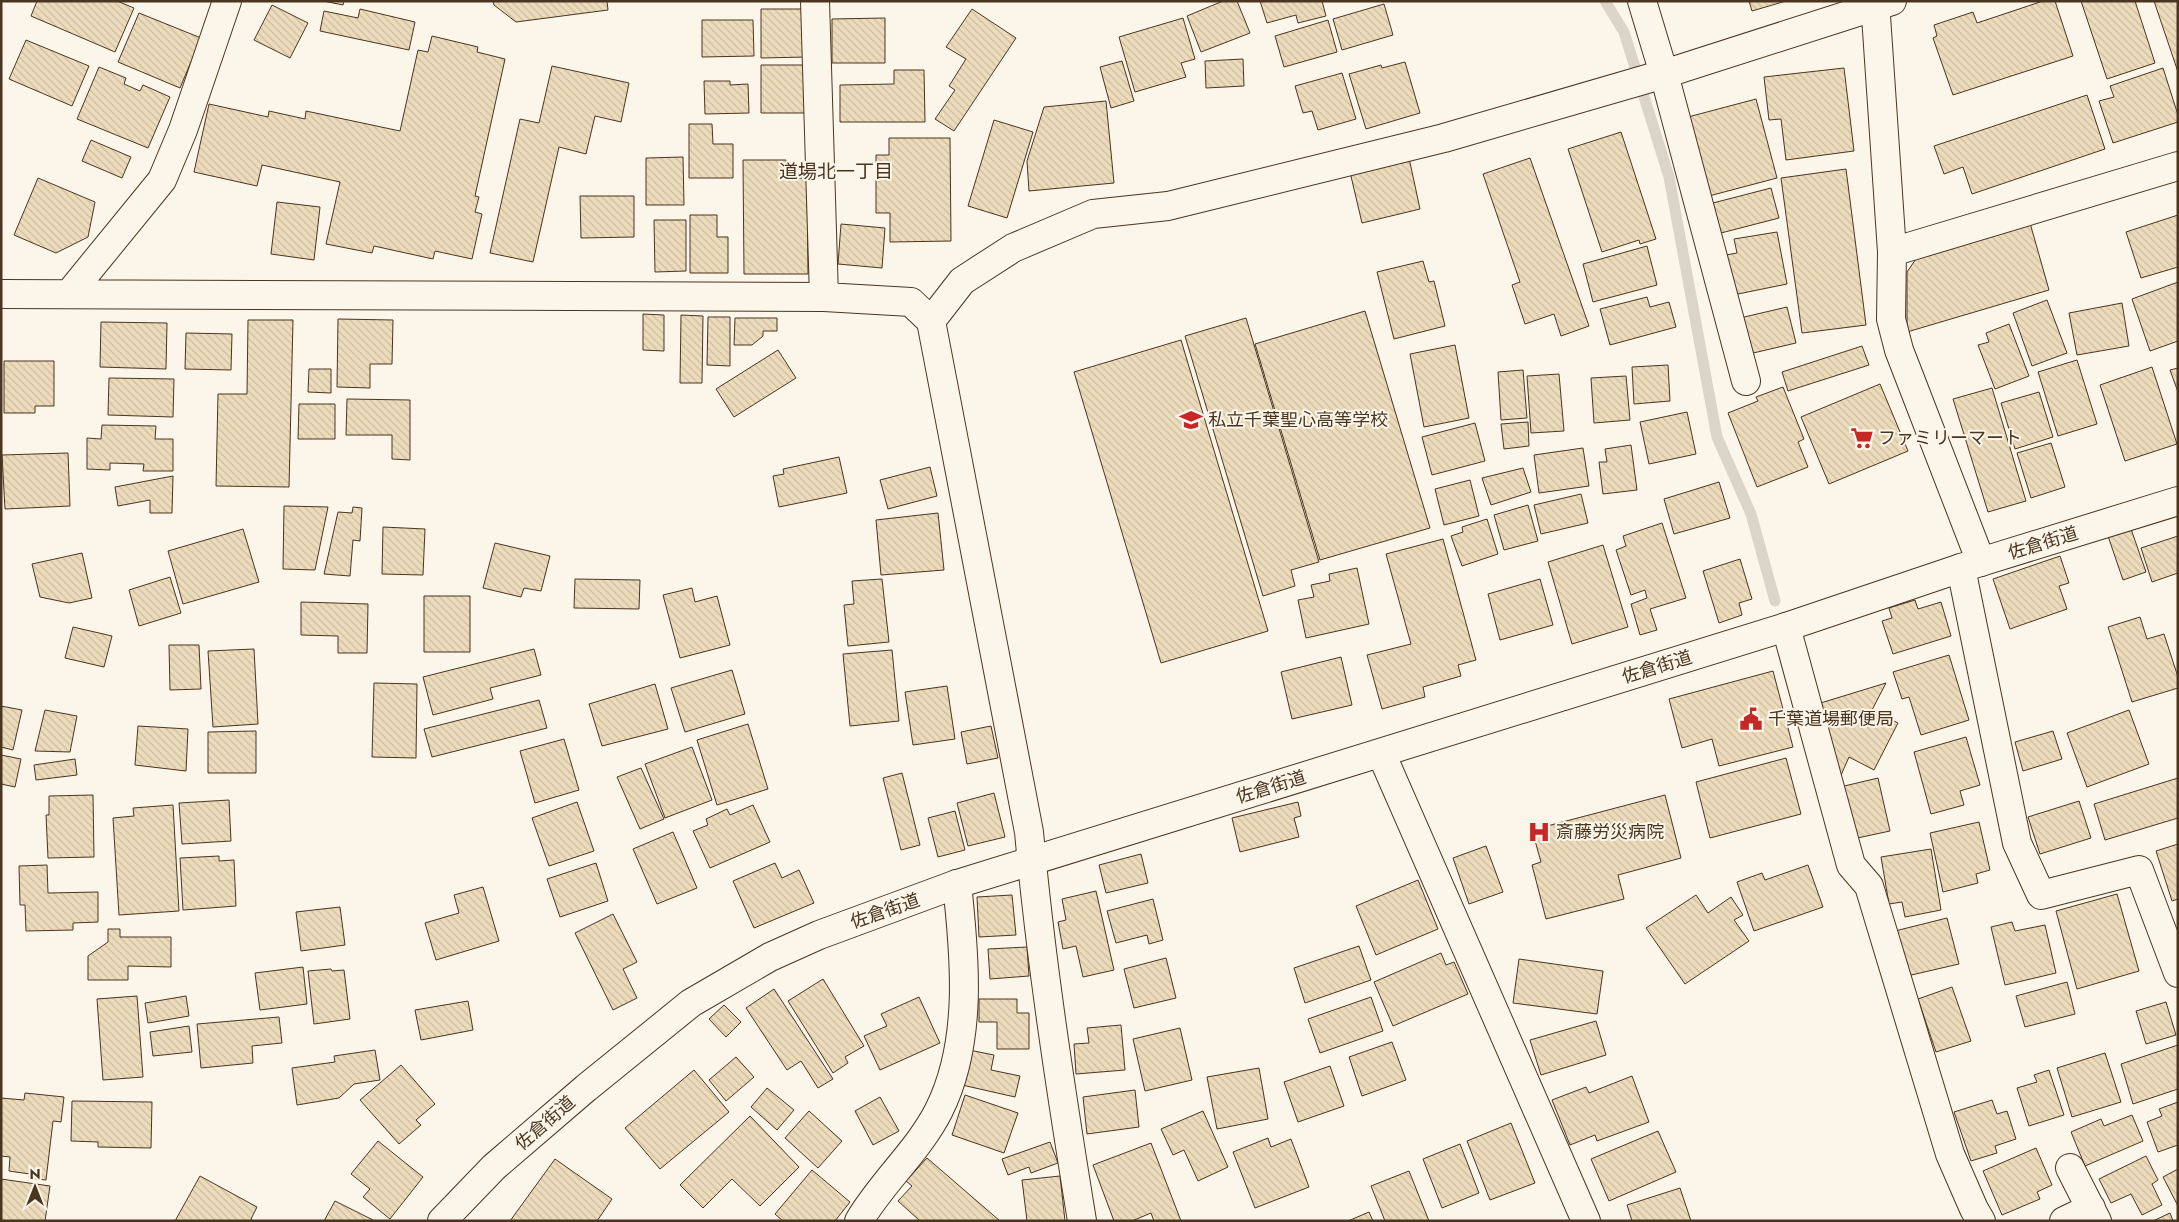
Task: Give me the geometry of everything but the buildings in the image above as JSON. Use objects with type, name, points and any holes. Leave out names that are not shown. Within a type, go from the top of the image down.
[{"type":"main road","points":[[68,294],[162,180],[184,130],[226,1]]},
{"type":"main road","points":[[815,1],[824,296]]},
{"type":"main road","points":[[1642,1],[1656,76],[1746,381]]},
{"type":"main road","points":[[931,321],[962,281],[1014,248],[1093,214],[1168,206],[1305,174],[1444,138],[1656,76],[1881,3],[1892,252],[1891,319],[1899,350],[1971,565],[2017,843],[2041,895],[2140,870],[2178,973]]},
{"type":"main road","points":[[1892,252],[2178,166]]},
{"type":"main road","points":[[1,294],[824,296],[911,302],[931,321],[1029,832],[1035,900],[1060,1083],[1082,1221]]},
{"type":"main road","name":"佐倉街道","points":[[442,1221],[494,1167],[586,1088],[691,1003],[770,957],[819,935],[957,884],[1786,627],[1971,565],[2178,501]]},
{"type":"main road","points":[[1786,627],[1851,864],[1869,886],[1950,1154],[1981,1221]]},
{"type":"main road","points":[[1381,753],[1586,1221]]},
{"type":"main road","points":[[859,1221],[939,1110],[955,1069],[962,1019],[964,964],[957,884]]},
{"type":"main road","points":[[2064,1221],[2094,1214],[2070,1168]]},
{"type":"waterway","points":[[1605,1],[1624,32],[1669,177],[1717,437],[1751,514],[1775,601]]},
{"type":"place","name":"私立千葉聖心高等学校","points":[[1191,420]]},
{"type":"place","name":"ファミリーマート","points":[[1862,438]]},
{"type":"place","name":"千葉道場郵便局","points":[[1751,719]]},
{"type":"place","name":"斎藤労災病院","points":[[1539,832]]},
{"type":"district","name":"道場北一丁目","points":[[836,171]]}]
